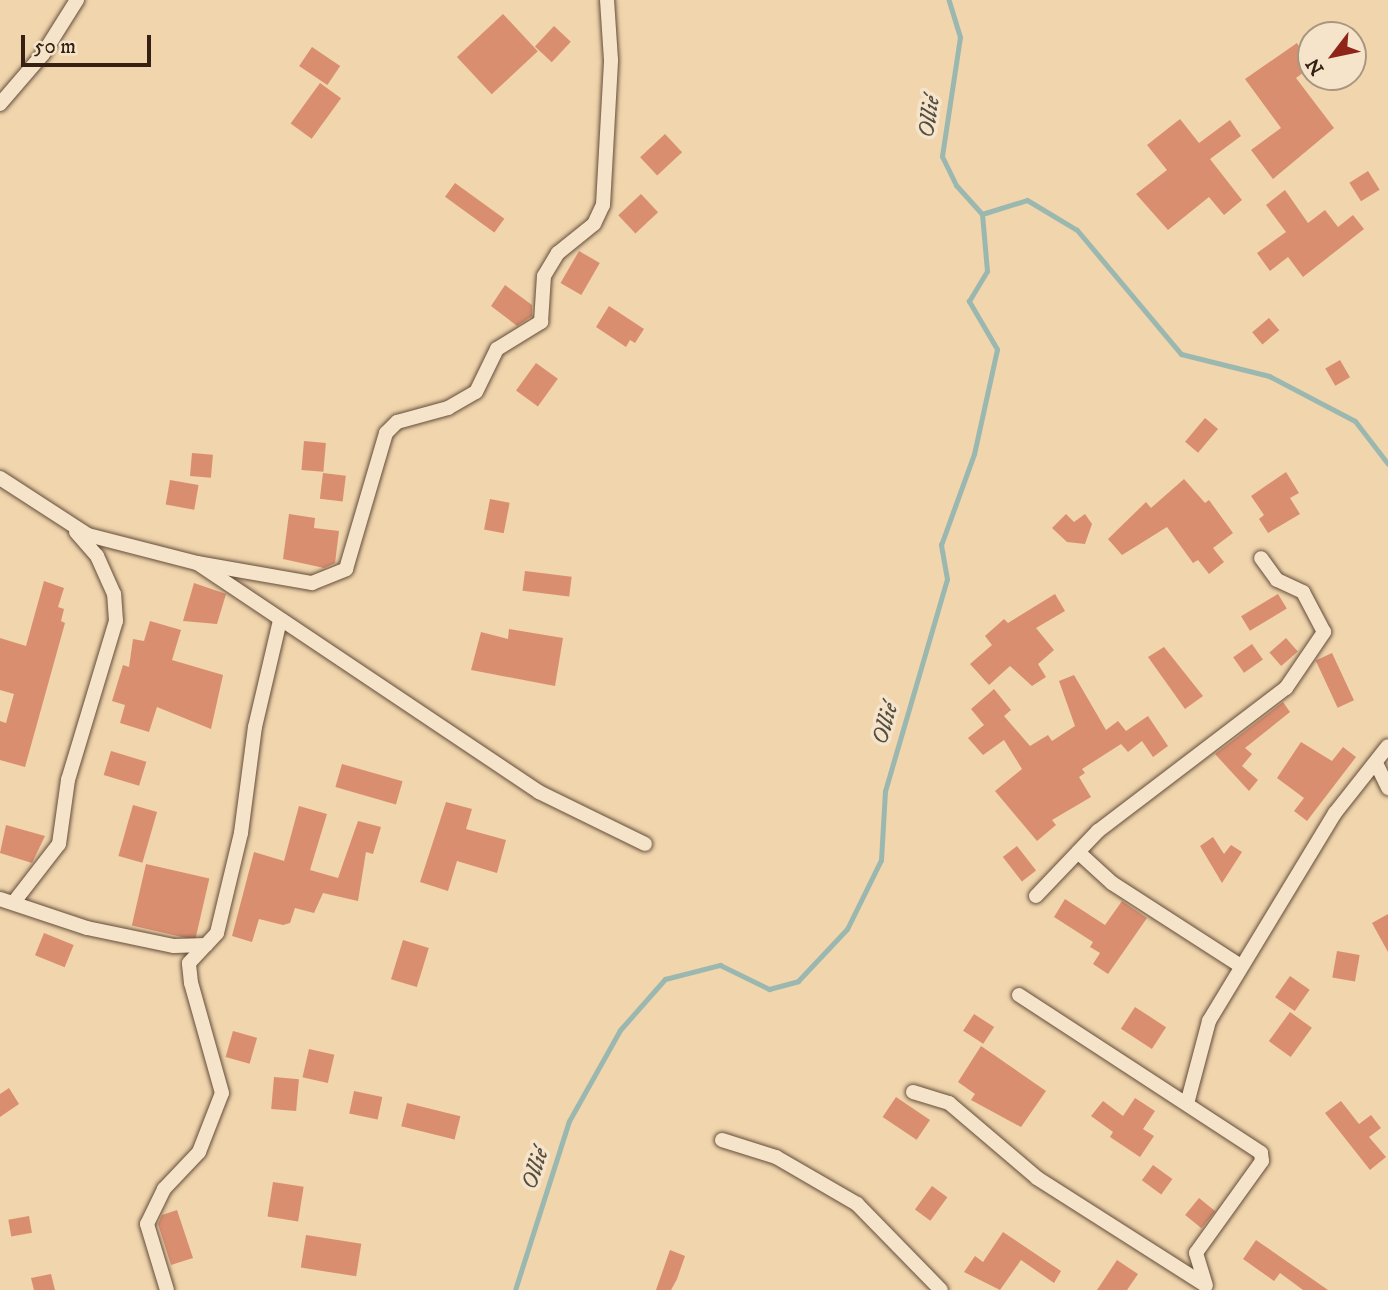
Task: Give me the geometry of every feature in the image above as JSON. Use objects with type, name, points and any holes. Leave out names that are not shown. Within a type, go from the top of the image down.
[{"type":"street","points":[[0,104],[43,54],[77,0]]},
{"type":"street","points":[[0,478],[68,523],[146,554],[312,583],[346,569],[386,433],[397,422],[448,408],[476,392],[497,349],[541,322],[544,276],[558,253],[589,229],[603,205],[611,60],[607,0]]},
{"type":"street","points":[[68,523],[97,556],[114,594],[116,621],[68,780],[59,844],[7,901],[87,928],[174,946],[206,945]]},
{"type":"street","points":[[1036,896],[1078,852],[1286,688],[1324,632],[1303,592],[1278,580],[1261,558]]},
{"type":"street","points":[[197,564],[539,792],[645,844]]},
{"type":"street","points":[[167,1290],[147,1224],[164,1189],[199,1152],[222,1093],[191,983],[189,963],[218,933],[238,845],[255,727],[280,620]]},
{"type":"street","points":[[1188,1100],[1209,1021],[1335,813],[1388,746]]},
{"type":"street","points":[[1376,763],[1388,788]]},
{"type":"street","points":[[1078,852],[1112,883],[1241,966]]},
{"type":"street","points":[[1019,995],[1255,1145],[1262,1161],[1196,1253],[1209,1288]]},
{"type":"street","points":[[913,1092],[949,1103],[1037,1178],[1209,1288]]},
{"type":"street","points":[[722,1140],[776,1157],[858,1204],[941,1290]]},
{"type":"building","points":[[503,14],[538,51],[492,94],[457,57]]},
{"type":"building","points":[[554,26],[571,42],[552,62],[535,46]]},
{"type":"building","points":[[1297,43],[1297,91],[1306,91],[1334,128],[1273,179],[1251,150],[1281,128],[1245,79]]},
{"type":"building","points":[[312,47],[340,66],[327,85],[299,66]]},
{"type":"building","points":[[320,83],[341,98],[312,139],[291,123]]},
{"type":"building","points":[[1180,119],[1199,143],[1230,120],[1241,136],[1210,159],[1242,200],[1224,215],[1209,197],[1168,230],[1136,194],[1167,170],[1147,145]]},
{"type":"building","points":[[665,134],[682,152],[657,175],[640,157]]},
{"type":"building","points":[[1368,171],[1380,190],[1361,201],[1349,183]]},
{"type":"building","points":[[455,183],[504,219],[494,233],[445,197]]},
{"type":"building","points":[[1285,190],[1308,223],[1325,210],[1338,227],[1353,215],[1364,229],[1303,277],[1288,257],[1270,271],[1257,253],[1286,232],[1266,205]]},
{"type":"building","points":[[641,194],[658,212],[635,233],[618,215]]},
{"type":"building","points":[[579,251],[600,263],[581,295],[560,283]]},
{"type":"building","points":[[505,285],[532,305],[532,316],[517,326],[491,306]]},
{"type":"building","points":[[609,306],[644,329],[635,343],[630,340],[626,347],[596,327]]},
{"type":"building","points":[[1269,318],[1279,330],[1262,344],[1252,332]]},
{"type":"building","points":[[1340,360],[1350,377],[1335,386],[1325,368]]},
{"type":"building","points":[[536,363],[558,379],[538,406],[516,391]]},
{"type":"building","points":[[1205,418],[1218,429],[1198,453],[1185,442]]},
{"type":"building","points":[[304,441],[326,443],[323,472],[301,470]]},
{"type":"building","points":[[192,453],[213,455],[211,478],[190,476]]},
{"type":"building","points":[[1286,472],[1299,493],[1290,498],[1300,514],[1268,533],[1259,519],[1264,515],[1251,496]]},
{"type":"building","points":[[323,473],[346,476],[343,502],[320,499]]},
{"type":"building","points":[[1184,479],[1205,503],[1209,500],[1233,533],[1213,548],[1224,562],[1209,574],[1198,560],[1193,563],[1167,527],[1122,555],[1108,539],[1146,502],[1151,508]]},
{"type":"building","points":[[170,480],[199,485],[194,510],[166,505]]},
{"type":"building","points":[[490,499],[510,503],[504,533],[484,529]]},
{"type":"building","points":[[289,514],[315,518],[314,528],[339,531],[335,563],[324,568],[283,559]]},
{"type":"building","points":[[1066,514],[1074,522],[1085,514],[1092,524],[1085,544],[1067,542],[1052,528]]},
{"type":"building","points":[[525,571],[572,577],[569,597],[523,591]]},
{"type":"building","points":[[44,581],[64,588],[58,607],[64,609],[61,621],[65,623],[25,767],[0,760],[0,721],[6,723],[14,694],[0,690],[0,638],[26,646]]},
{"type":"building","points":[[194,583],[226,594],[217,624],[183,621]]},
{"type":"building","points":[[1055,594],[1065,611],[1036,628],[1054,650],[1038,664],[1046,677],[1032,686],[1010,666],[989,685],[970,664],[992,645],[985,636],[1004,619],[1008,623]]},
{"type":"building","points":[[1278,594],[1287,609],[1250,631],[1241,616]]},
{"type":"building","points":[[150,621],[181,630],[172,660],[223,675],[211,729],[157,707],[149,732],[120,723],[125,705],[112,701],[123,665],[129,667],[133,639],[144,641]]},
{"type":"building","points":[[509,629],[563,638],[555,686],[471,670],[481,632],[508,639]]},
{"type":"building","points":[[1286,638],[1298,652],[1281,666],[1269,652]]},
{"type":"building","points":[[1252,644],[1263,660],[1244,673],[1233,657]]},
{"type":"building","points":[[1164,647],[1203,696],[1185,709],[1148,657]]},
{"type":"building","points":[[1332,653],[1354,700],[1338,708],[1316,661]]},
{"type":"building","points":[[1074,675],[1106,730],[1118,721],[1126,731],[1148,716],[1168,746],[1153,757],[1142,741],[1128,752],[1121,744],[1082,769],[1085,773],[1079,777],[1091,797],[1052,820],[1056,825],[1037,841],[995,791],[1022,769],[1004,740],[983,755],[968,738],[984,725],[971,709],[994,689],[1011,710],[1004,716],[1030,746],[1048,735],[1052,741],[1075,726],[1059,681]]},
{"type":"building","points":[[1283,702],[1290,712],[1245,748],[1252,754],[1242,766],[1258,780],[1249,791],[1215,754]]},
{"type":"building","points":[[1301,742],[1332,761],[1343,747],[1356,757],[1307,821],[1294,811],[1304,798],[1277,778]]},
{"type":"building","points":[[111,751],[146,762],[139,786],[104,775]]},
{"type":"building","points":[[342,764],[403,781],[396,804],[335,787]]},
{"type":"building","points":[[446,802],[472,809],[466,829],[506,840],[497,873],[457,861],[448,891],[420,882]]},
{"type":"building","points":[[133,805],[157,812],[142,863],[118,856]]},
{"type":"building","points":[[299,806],[327,814],[310,870],[338,878],[358,821],[381,827],[373,854],[366,852],[358,901],[323,893],[314,913],[295,908],[290,923],[283,925],[259,919],[252,942],[232,936],[254,852],[284,861]]},
{"type":"building","points":[[6,825],[45,836],[32,863],[0,853]]},
{"type":"building","points":[[1213,837],[1224,854],[1231,845],[1242,852],[1222,883],[1200,846]]},
{"type":"building","points":[[1017,846],[1036,870],[1022,882],[1003,857]]},
{"type":"building","points":[[146,864],[209,879],[195,940],[132,925]]},
{"type":"building","points":[[1065,899],[1105,925],[1122,901],[1147,918],[1108,974],[1093,964],[1100,953],[1090,947],[1093,942],[1054,917]]},
{"type":"building","points":[[1388,914],[1388,952],[1372,923]]},
{"type":"building","points":[[44,933],[74,945],[65,967],[35,955]]},
{"type":"building","points":[[403,940],[429,948],[417,987],[391,979]]},
{"type":"building","points":[[1337,951],[1360,955],[1355,982],[1332,978]]},
{"type":"building","points":[[1290,976],[1310,990],[1295,1011],[1275,997]]},
{"type":"building","points":[[1135,1007],[1166,1027],[1152,1049],[1121,1029]]},
{"type":"building","points":[[1290,1012],[1312,1028],[1291,1057],[1269,1041]]},
{"type":"building","points":[[974,1014],[994,1027],[983,1044],[963,1031]]},
{"type":"building","points":[[233,1031],[257,1038],[250,1064],[226,1057]]},
{"type":"building","points":[[981,1046],[1046,1091],[1021,1127],[971,1100],[975,1094],[958,1082]]},
{"type":"building","points":[[309,1049],[334,1055],[328,1083],[302,1077]]},
{"type":"building","points":[[274,1077],[299,1079],[296,1111],[271,1109]]},
{"type":"building","points":[[9,1088],[19,1104],[0,1117],[0,1094]]},
{"type":"building","points":[[354,1091],[382,1097],[378,1120],[349,1113]]},
{"type":"building","points":[[896,1097],[930,1120],[917,1140],[883,1117]]},
{"type":"building","points":[[1135,1098],[1155,1111],[1143,1129],[1154,1136],[1140,1157],[1110,1137],[1113,1132],[1091,1116],[1103,1101],[1123,1116]]},
{"type":"building","points":[[1341,1101],[1359,1124],[1371,1115],[1381,1128],[1369,1137],[1386,1157],[1370,1170],[1325,1113]]},
{"type":"building","points":[[407,1103],[460,1116],[455,1140],[401,1126]]},
{"type":"building","points":[[1153,1165],[1172,1179],[1161,1194],[1142,1180]]},
{"type":"building","points":[[273,1182],[304,1187],[298,1221],[268,1217]]},
{"type":"building","points":[[932,1186],[947,1197],[930,1221],[915,1209]]},
{"type":"building","points":[[1199,1198],[1215,1211],[1201,1228],[1185,1215]]},
{"type":"building","points":[[177,1210],[193,1258],[171,1265],[158,1224],[162,1215]]},
{"type":"building","points":[[29,1216],[32,1233],[11,1236],[8,1220]]},
{"type":"building","points":[[1003,1232],[1061,1271],[1054,1283],[1021,1260],[1000,1290],[964,1272],[975,1256],[983,1262]]},
{"type":"building","points":[[306,1235],[361,1244],[356,1276],[301,1268]]},
{"type":"building","points":[[1256,1240],[1328,1290],[1303,1290],[1280,1273],[1274,1281],[1243,1259]]},
{"type":"building","points":[[670,1250],[685,1256],[677,1279],[671,1290],[656,1290]]},
{"type":"building","points":[[1117,1260],[1138,1274],[1127,1290],[1097,1290]]},
{"type":"building","points":[[51,1274],[55,1290],[34,1290],[31,1278]]},
{"type":"waterway","name":"Ollié","points":[[515,1290],[569,1121],[620,1030],[665,979],[720,965],[769,989],[798,981],[847,929],[881,860],[885,791],[947,579],[941,545],[974,454],[997,349],[969,301],[987,271],[982,214],[956,185],[942,156],[960,37],[949,0]]},
{"type":"waterway","points":[[982,214],[1027,200],[1077,230],[1181,354],[1269,376],[1355,421],[1388,464]]}]
